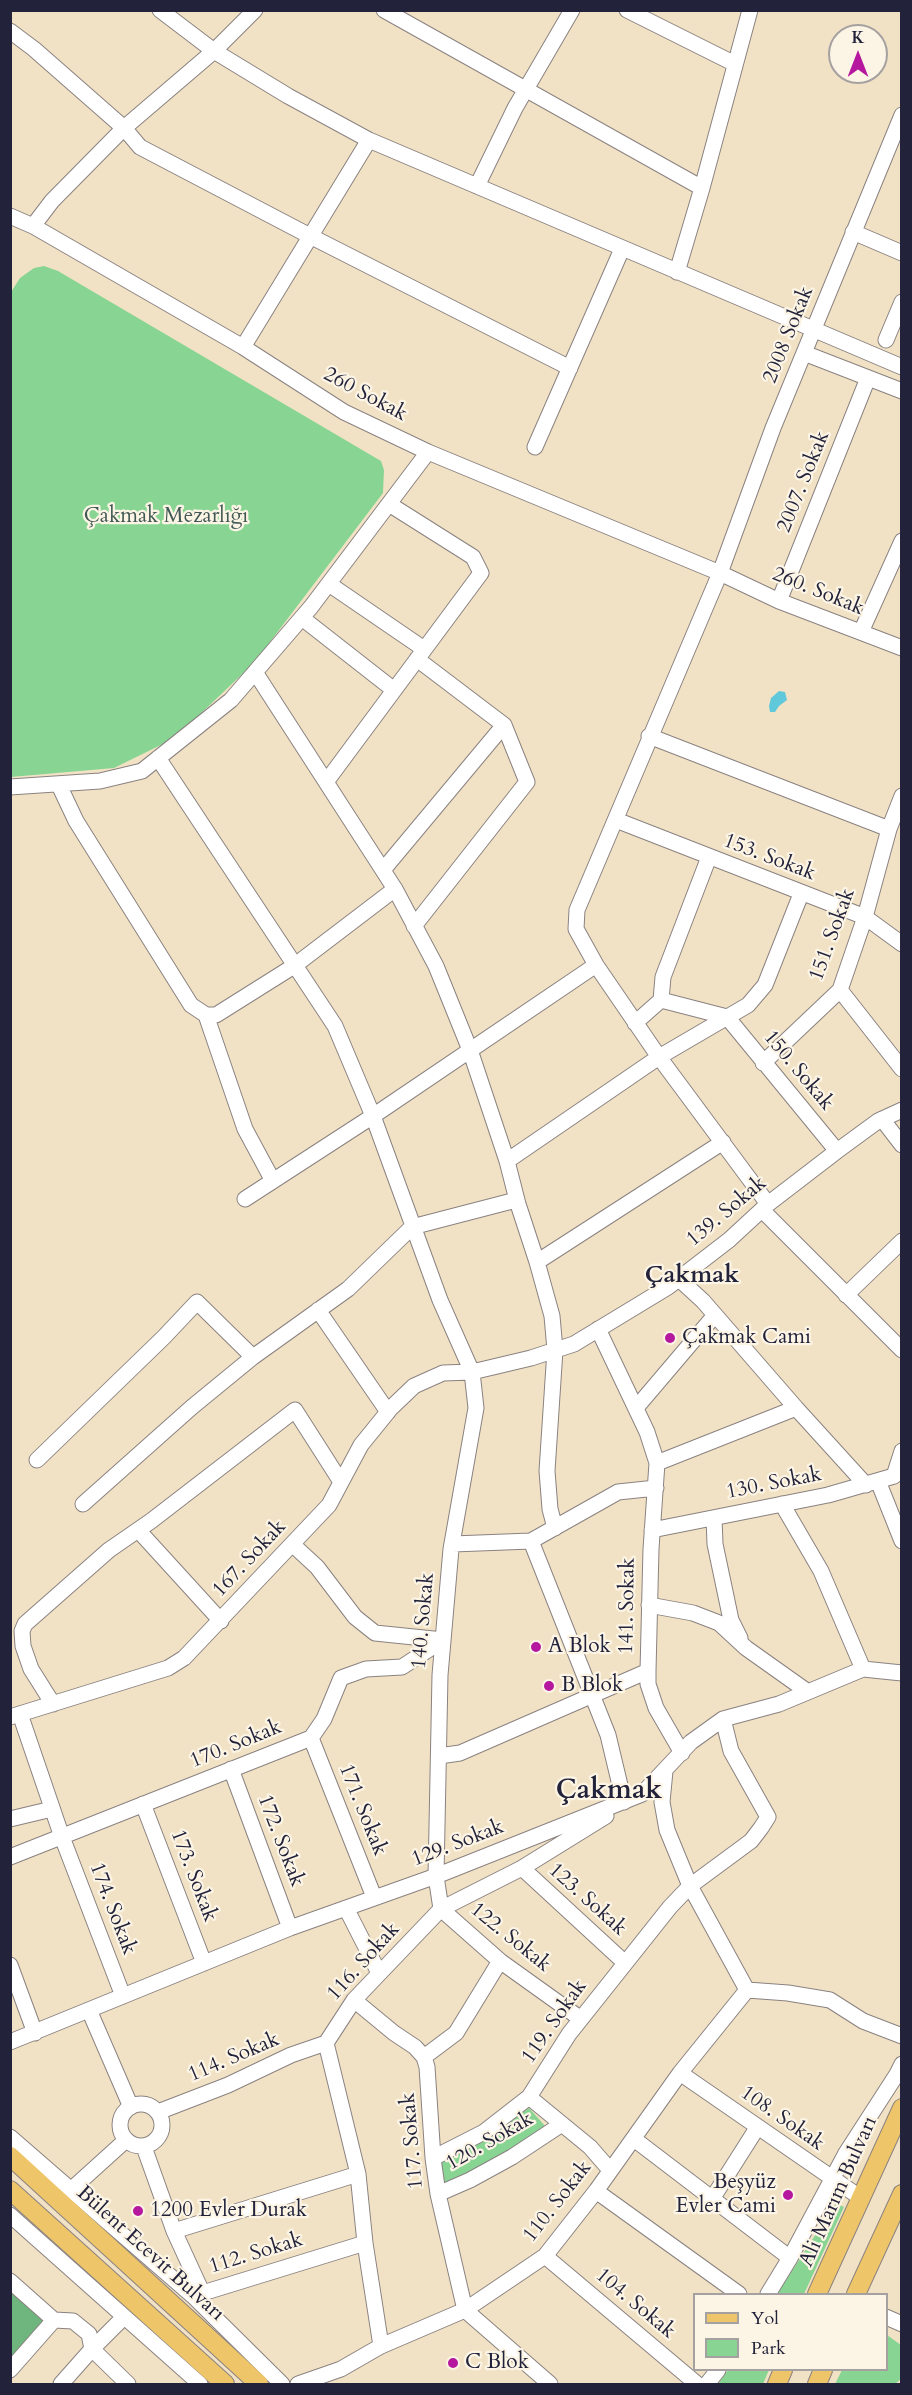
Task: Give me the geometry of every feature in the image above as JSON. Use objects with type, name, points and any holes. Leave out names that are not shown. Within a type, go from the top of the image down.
[{"type":"main road","name":"Ali Marım Bulvarı","points":[[818,2293],[902,2108]]},
{"type":"main road","name":"Bülent Ecevit Bulvarı","points":[[10,2156],[65,2196],[259,2385]]},
{"type":"main road","points":[[10,2190],[225,2385]]},
{"type":"main road","points":[[857,2293],[902,2194]]},
{"type":"main road","points":[[777,2385],[783,2371]]},
{"type":"main road","points":[[817,2385],[824,2371]]},
{"type":"street","points":[[160,10],[214,51],[288,96],[369,140],[902,367]]},
{"type":"street","points":[[33,226],[52,201],[124,128],[214,51],[255,10]]},
{"type":"street","points":[[384,10],[702,188]]},
{"type":"street","points":[[477,186],[525,89],[572,10]]},
{"type":"street","points":[[627,10],[735,64]]},
{"type":"street","points":[[677,272],[750,10]]},
{"type":"street","points":[[10,31],[34,49],[124,128],[140,147],[570,368]]},
{"type":"street","name":"2008 Sokak","points":[[902,115],[774,428],[720,573],[577,910],[576,929],[596,966],[659,1057],[723,1142],[765,1207],[846,1295],[902,1350]]},
{"type":"street","points":[[243,346],[369,140]]},
{"type":"street","name":"260 Sokak","points":[[10,216],[33,226],[243,346],[344,412],[428,452],[720,573]]},
{"type":"street","points":[[854,232],[902,253]]},
{"type":"street","points":[[535,447],[622,249]]},
{"type":"street","points":[[886,340],[902,302]]},
{"type":"street","points":[[804,353],[902,391]]},
{"type":"street","name":"2007. Sokak","points":[[779,601],[868,378]]},
{"type":"street","points":[[10,787],[100,781],[142,771],[231,700],[302,618],[428,452]]},
{"type":"street","points":[[326,782],[481,573],[473,557],[389,504]]},
{"type":"street","points":[[861,632],[898,558],[902,542]]},
{"type":"street","name":"260. Sokak","points":[[720,573],[779,601],[902,648]]},
{"type":"street","points":[[329,584],[421,654],[504,725],[527,782],[414,926]]},
{"type":"street","points":[[302,618],[394,690]]},
{"type":"street","points":[[255,672],[395,889],[436,966],[470,1050],[507,1161],[516,1200],[552,1316],[555,1350],[547,1471],[550,1509],[555,1528]]},
{"type":"street","points":[[383,870],[504,725]]},
{"type":"street","points":[[649,736],[889,829]]},
{"type":"street","name":"140. Sokak","points":[[158,758],[335,1026],[373,1116],[440,1300],[472,1372],[476,1408],[451,1549],[440,1675],[436,1876]]},
{"type":"street","points":[[60,785],[76,821],[191,1005],[207,1016],[245,1129],[273,1181]]},
{"type":"street","name":"151. Sokak","points":[[763,1063],[840,990],[865,917],[889,829],[902,796]]},
{"type":"street","name":"153. Sokak","points":[[616,820],[865,917],[902,944]]},
{"type":"street","points":[[635,1023],[661,1000],[663,977],[709,857]]},
{"type":"street","points":[[207,1016],[216,1015],[294,966],[395,889]]},
{"type":"street","points":[[507,1161],[659,1057],[748,1005],[765,985],[801,894]]},
{"type":"street","points":[[245,1199],[596,966]]},
{"type":"street","points":[[840,990],[902,1069]]},
{"type":"street","points":[[661,1000],[727,1017]]},
{"type":"street","name":"150. Sokak","points":[[727,1017],[837,1151]]},
{"type":"street","name":"139. Sokak","points":[[472,1372],[574,1344],[679,1279],[729,1240],[765,1207],[837,1151],[882,1119],[902,1110]]},
{"type":"street","points":[[882,1119],[902,1145]]},
{"type":"street","points":[[537,1262],[723,1142]]},
{"type":"street","points":[[83,1503],[192,1407],[253,1357],[348,1289],[412,1227],[516,1200]]},
{"type":"street","points":[[846,1295],[902,1241]]},
{"type":"street","points":[[679,1279],[716,1315],[796,1408],[872,1483],[902,1541]]},
{"type":"street","points":[[37,1460],[130,1371],[197,1302],[253,1357]]},
{"type":"street","points":[[318,1310],[388,1412]]},
{"type":"street","points":[[636,1408],[716,1315]]},
{"type":"street","name":"141. Sokak","points":[[439,1756],[460,1753],[648,1671],[652,1530],[657,1463],[647,1432],[598,1329]]},
{"type":"street","name":"167. Sokak","points":[[15,1715],[168,1668],[184,1658],[329,1505],[361,1445],[388,1412],[414,1386],[443,1373],[472,1372]]},
{"type":"street","points":[[657,1463],[796,1408]]},
{"type":"street","points":[[53,1704],[31,1669],[23,1646],[22,1631],[25,1624],[109,1550],[295,1410],[341,1482]]},
{"type":"street","points":[[898,1473],[902,1451]]},
{"type":"street","name":"130. Sokak","points":[[652,1530],[782,1504],[872,1483],[898,1473]]},
{"type":"street","points":[[453,1544],[531,1541],[618,1492],[656,1488]]},
{"type":"street","points":[[782,1504],[821,1571],[863,1669]]},
{"type":"street","points":[[714,1518],[716,1544],[731,1620],[746,1648]]},
{"type":"street","points":[[138,1530],[221,1621]]},
{"type":"street","points":[[531,1541],[608,1735],[624,1802]]},
{"type":"street","points":[[292,1544],[317,1567],[355,1617],[375,1633],[443,1640]]},
{"type":"street","points":[[649,1605],[693,1613],[719,1623],[746,1648],[808,1692]]},
{"type":"street","name":"170. Sokak","points":[[10,1857],[311,1738],[324,1719],[341,1678],[366,1670],[402,1667],[443,1640]]},
{"type":"street","name":"129. Sokak","points":[[10,2042],[291,1928],[436,1876],[642,1794],[691,1742],[723,1719],[779,1704],[863,1669],[902,1673]]},
{"type":"street","points":[[648,1671],[648,1683],[656,1708],[682,1753]]},
{"type":"street","name":"174. Sokak","points":[[15,1715],[123,1996]]},
{"type":"street","name":"119. Sokak","points":[[434,2158],[484,2132],[529,2097],[580,2019],[624,1962],[690,1886],[751,1841],[768,1817],[731,1751],[723,1719]]},
{"type":"street","name":"171. Sokak","points":[[311,1738],[374,1897]]},
{"type":"street","name":"172. Sokak","points":[[231,1769],[291,1928]]},
{"type":"street","points":[[665,1771],[662,1802],[667,1830],[690,1886],[747,1990],[788,1993],[830,2000],[863,2021],[902,2036]]},
{"type":"street","name":"116. Sokak","points":[[326,2043],[354,2000],[441,1909],[522,1868],[642,1794]]},
{"type":"street","name":"173. Sokak","points":[[143,1804],[204,1964]]},
{"type":"street","points":[[10,1819],[52,1809]]},
{"type":"street","name":"123. Sokak","points":[[522,1868],[624,1962]]},
{"type":"street","name":"122. Sokak","points":[[436,1876],[441,1909],[500,1961],[580,2019]]},
{"type":"street","points":[[346,1908],[380,1973]]},
{"type":"street","points":[[354,2000],[415,2047],[424,2057],[456,2033],[500,1961]]},
{"type":"street","points":[[10,1965],[35,2032]]},
{"type":"street","name":"110. Sokak","points":[[341,2369],[381,2346],[465,2310],[545,2256],[596,2191],[681,2073],[747,1990]]},
{"type":"street","points":[[88,2010],[131,2107]]},
{"type":"street","points":[[326,2043],[358,2174],[365,2243],[381,2346]]},
{"type":"street","name":"114. Sokak","points":[[158,2112],[228,2085],[291,2055],[326,2043]]},
{"type":"street","name":"117. Sokak","points":[[424,2057],[427,2067],[438,2194],[465,2310]]},
{"type":"street","points":[[769,2293],[846,2153],[902,2064]]},
{"type":"street","name":"108. Sokak","points":[[681,2073],[757,2128],[861,2198]]},
{"type":"street","points":[[529,2097],[590,2147],[610,2170]]},
{"type":"street","points":[[146,2105],[158,2112],[163,2126],[160,2136],[153,2143],[134,2146],[126,2140],[121,2132],[120,2122],[124,2113],[131,2107],[146,2105]]},
{"type":"street","name":"120. Sokak","points":[[438,2194],[512,2157],[562,2124]]},
{"type":"street","points":[[712,2199],[757,2128]]},
{"type":"street","points":[[10,2137],[65,2196],[197,2294],[282,2385]]},
{"type":"street","points":[[634,2139],[790,2258]]},
{"type":"street","points":[[65,2196],[126,2140]]},
{"type":"street","points":[[144,2146],[197,2294]]},
{"type":"street","points":[[174,2231],[358,2174]]},
{"type":"street","points":[[596,2191],[736,2293]]},
{"type":"street","points":[[11,2216],[200,2385]]},
{"type":"street","name":"112. Sokak","points":[[197,2294],[365,2243]]},
{"type":"street","name":"104. Sokak","points":[[545,2256],[697,2385]]},
{"type":"street","points":[[11,2282],[54,2320],[73,2321],[89,2334],[92,2349],[127,2384]]},
{"type":"street","points":[[465,2310],[550,2385]]},
{"type":"street","points":[[61,2385],[124,2317]]},
{"type":"street","points":[[888,2318],[902,2324]]},
{"type":"street","points":[[10,2370],[54,2320]]},
{"type":"street","points":[[298,2385],[341,2369]]},
{"type":"street","points":[[329,2385],[341,2369]]},
{"type":"street","points":[[707,2385],[717,2371]]},
{"type":"green space","name":"Çakmak Mezarlığı","points":[[44,266],[58,271],[381,461],[384,470],[383,493],[254,663],[175,738],[114,768],[11,777],[11,292],[20,278],[34,268]]},
{"type":"green space","points":[[529,2108],[546,2127],[484,2165],[445,2184],[439,2162],[483,2140]]},
{"type":"green space","points":[[836,2203],[844,2207],[804,2293],[778,2293]]},
{"type":"green space","points":[[12,2290],[46,2320],[11,2361],[10,2293]]},
{"type":"green space","points":[[888,2336],[901,2345],[901,2379],[895,2384],[835,2384],[842,2371],[888,2371]]},
{"type":"green space","points":[[727,2371],[769,2371],[763,2384],[718,2384]]},
{"type":"water","points":[[779,691],[785,692],[787,700],[775,712],[770,712],[771,698]]},
{"type":"place","name":"Çakmak Cami","points":[[670,1338]]},
{"type":"place","name":"A Blok","points":[[536,1647]]},
{"type":"place","name":"B Blok","points":[[549,1686]]},
{"type":"place","name":"Beşyüz Evler Cami","points":[[788,2195]]},
{"type":"place","name":"1200 Evler Durak","points":[[138,2211]]},
{"type":"place","name":"C Blok","points":[[453,2363]]},
{"type":"district","name":"Çakmak","points":[[692,1276]]},
{"type":"district","name":"Çakmak","points":[[609,1792]]}]
